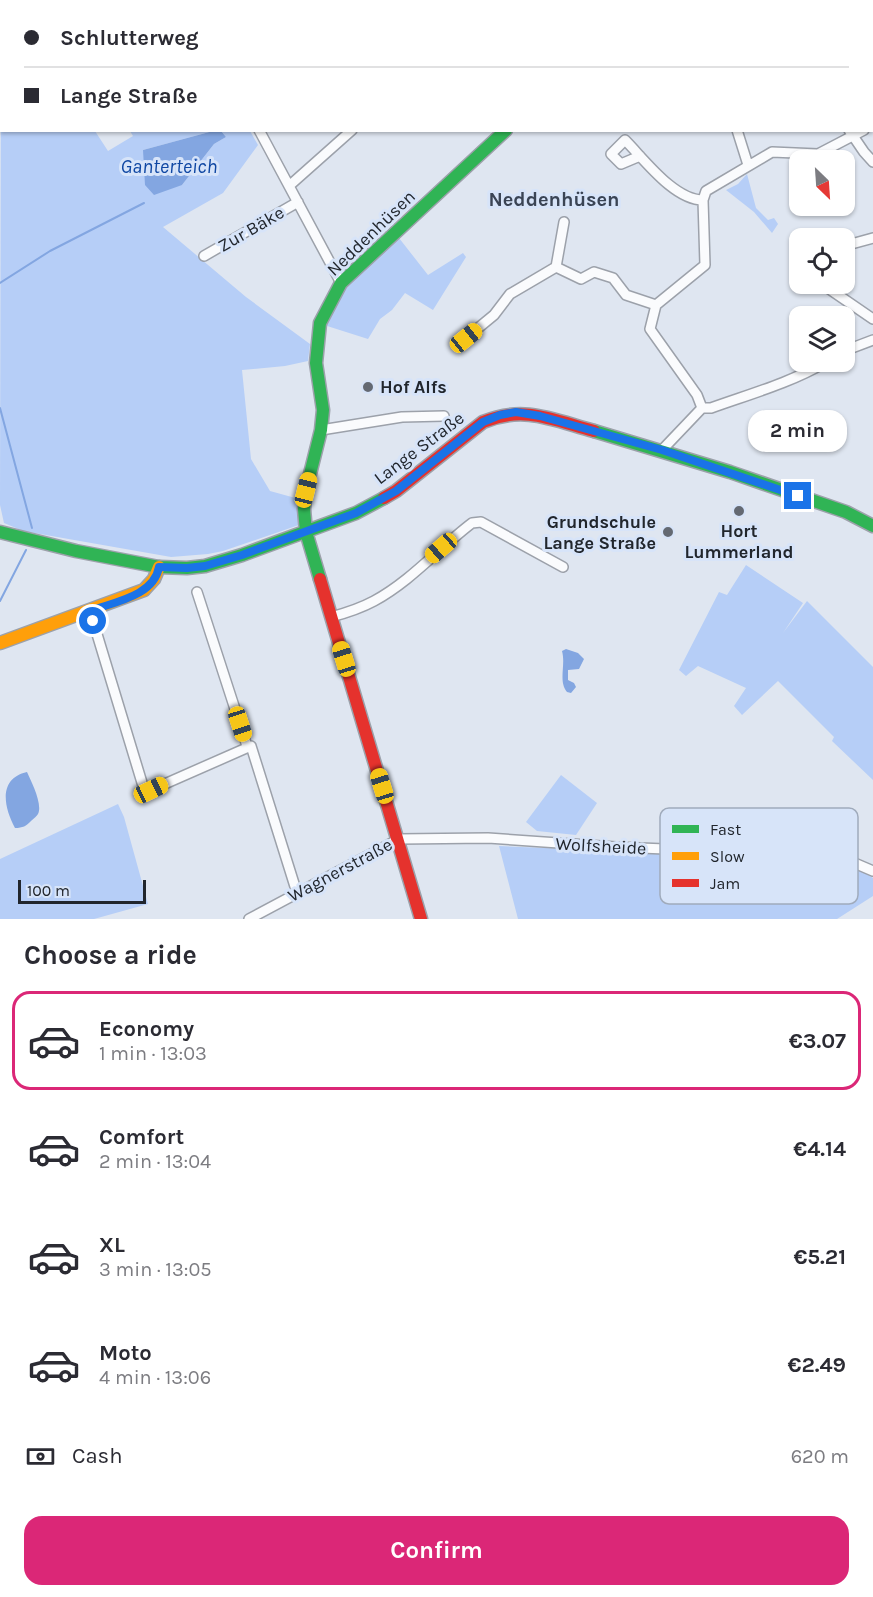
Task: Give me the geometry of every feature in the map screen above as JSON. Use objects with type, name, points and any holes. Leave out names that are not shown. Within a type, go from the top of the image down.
[{"type":"street","points":[[260,132],[341,283]]},
{"type":"street","points":[[289,186],[350,132]]},
{"type":"street","name":"Neddenhüsen","points":[[421,919],[306,532],[304,509],[306,490],[321,430],[323,410],[316,363],[320,323],[341,283],[504,132]]},
{"type":"street","points":[[738,132],[748,165]]},
{"type":"street","points":[[702,408],[697,395],[650,328],[656,305],[705,265],[703,200],[706,191],[772,152],[818,154],[851,134],[873,162]]},
{"type":"street","points":[[640,156],[671,187],[693,200],[703,200]]},
{"type":"street","name":"Zur Bäke","points":[[204,256],[298,202]]},
{"type":"street","points":[[466,338],[494,315],[510,294],[556,267],[564,222]]},
{"type":"street","points":[[855,243],[873,238]]},
{"type":"street","points":[[556,267],[581,279],[594,272],[614,278],[626,295],[656,305]]},
{"type":"street","points":[[837,294],[873,319]]},
{"type":"street","points":[[855,347],[873,340]]},
{"type":"street","points":[[662,450],[702,408],[711,408],[779,385],[808,372]]},
{"type":"street","name":"Lange Straße","points":[[0,532],[76,551],[159,567],[205,566],[356,513],[396,491],[483,422],[516,412],[540,416],[662,450],[844,511],[873,526]]},
{"type":"street","points":[[321,430],[402,417],[444,416]]},
{"type":"street","points":[[331,617],[356,610],[375,600],[413,573],[471,523],[481,522],[563,567]]},
{"type":"street","points":[[0,643],[144,590],[154,579],[159,567]]},
{"type":"street","points":[[197,592],[247,746]]},
{"type":"street","points":[[90,611],[143,786],[151,790],[251,746],[297,893]]},
{"type":"street","name":"Wolfsheide","points":[[399,839],[488,838],[660,849]]},
{"type":"street","name":"Wagnerstraße","points":[[249,919],[399,839]]},
{"type":"street","name":"Wolfsheide","points":[[858,865],[873,871]]},
{"type":"shaded area","points":[[1,132],[96,132],[108,151],[133,136],[131,132],[209,132],[143,150],[182,185],[214,144],[226,137],[222,132],[251,132],[258,145],[223,193],[163,227],[246,297],[310,344],[308,361],[285,366],[242,370],[251,459],[270,491],[299,499],[299,525],[223,551],[171,557],[23,531],[4,523],[0,505]]},
{"type":"shaded area","points":[[747,174],[756,208],[768,220],[774,218],[778,224],[772,233],[754,212],[726,190],[738,184]]},
{"type":"shaded area","points":[[399,238],[428,275],[463,253],[466,257],[433,310],[405,293],[392,310],[380,319],[368,339],[324,325],[345,287]]},
{"type":"shaded area","points":[[746,565],[803,603],[783,633],[807,601],[873,667],[873,780],[832,741],[834,737],[778,681],[742,715],[734,706],[746,688],[698,666],[686,676],[679,670],[719,592],[727,595]]},
{"type":"shaded area","points":[[561,775],[597,803],[576,835],[537,831],[526,822]]},
{"type":"shaded area","points":[[118,804],[124,817],[148,904],[94,919],[0,919],[0,859]]},
{"type":"shaded area","points":[[499,846],[660,853],[660,904],[858,904],[858,869],[873,878],[873,896],[837,919],[518,919]]},
{"type":"water","name":"Ganterteich","points":[[209,132],[222,132],[226,137],[214,144],[182,185],[154,195],[145,185],[143,150]]},
{"type":"water","points":[[566,649],[578,653],[584,659],[579,669],[568,670],[568,680],[576,687],[571,693],[567,692],[563,683],[562,651]]},
{"type":"water","points":[[27,772],[39,804],[38,815],[28,824],[15,828],[8,810],[6,793],[12,780]]},
{"type":"waterway","points":[[0,283],[50,251],[144,203]]},
{"type":"waterway","points":[[0,408],[32,528]]},
{"type":"waterway","points":[[0,601],[26,550]]},
{"type":"traffic: fast","points":[[320,579],[306,532],[304,509],[306,490],[321,430],[323,410],[316,363],[320,323],[341,283],[504,132]]},
{"type":"traffic: fast","points":[[594,431],[730,472],[846,512],[873,526]]},
{"type":"traffic: fast","points":[[0,532],[76,551],[159,567],[187,568],[205,566],[242,555],[356,513],[384,498]]},
{"type":"traffic: slow","points":[[0,643],[144,590],[154,579],[159,567]]},
{"type":"traffic: jam","points":[[384,498],[483,422],[498,417],[525,414],[594,431]]},
{"type":"traffic: jam","points":[[320,579],[421,919]]},
{"type":"place","name":"Hof Alfs","points":[[368,387]]},
{"type":"place","name":"Hort Lummerland","points":[[739,511]]},
{"type":"place","name":"Grundschule Lange Straße","points":[[668,532]]},
{"type":"district","name":"Neddenhüsen","points":[[554,199]]},
{"type":"route","points":[[93,621],[90,611],[148,588],[159,567],[205,566],[242,555],[356,513],[396,491],[483,422],[516,412],[540,416],[662,450],[798,496]]}]
